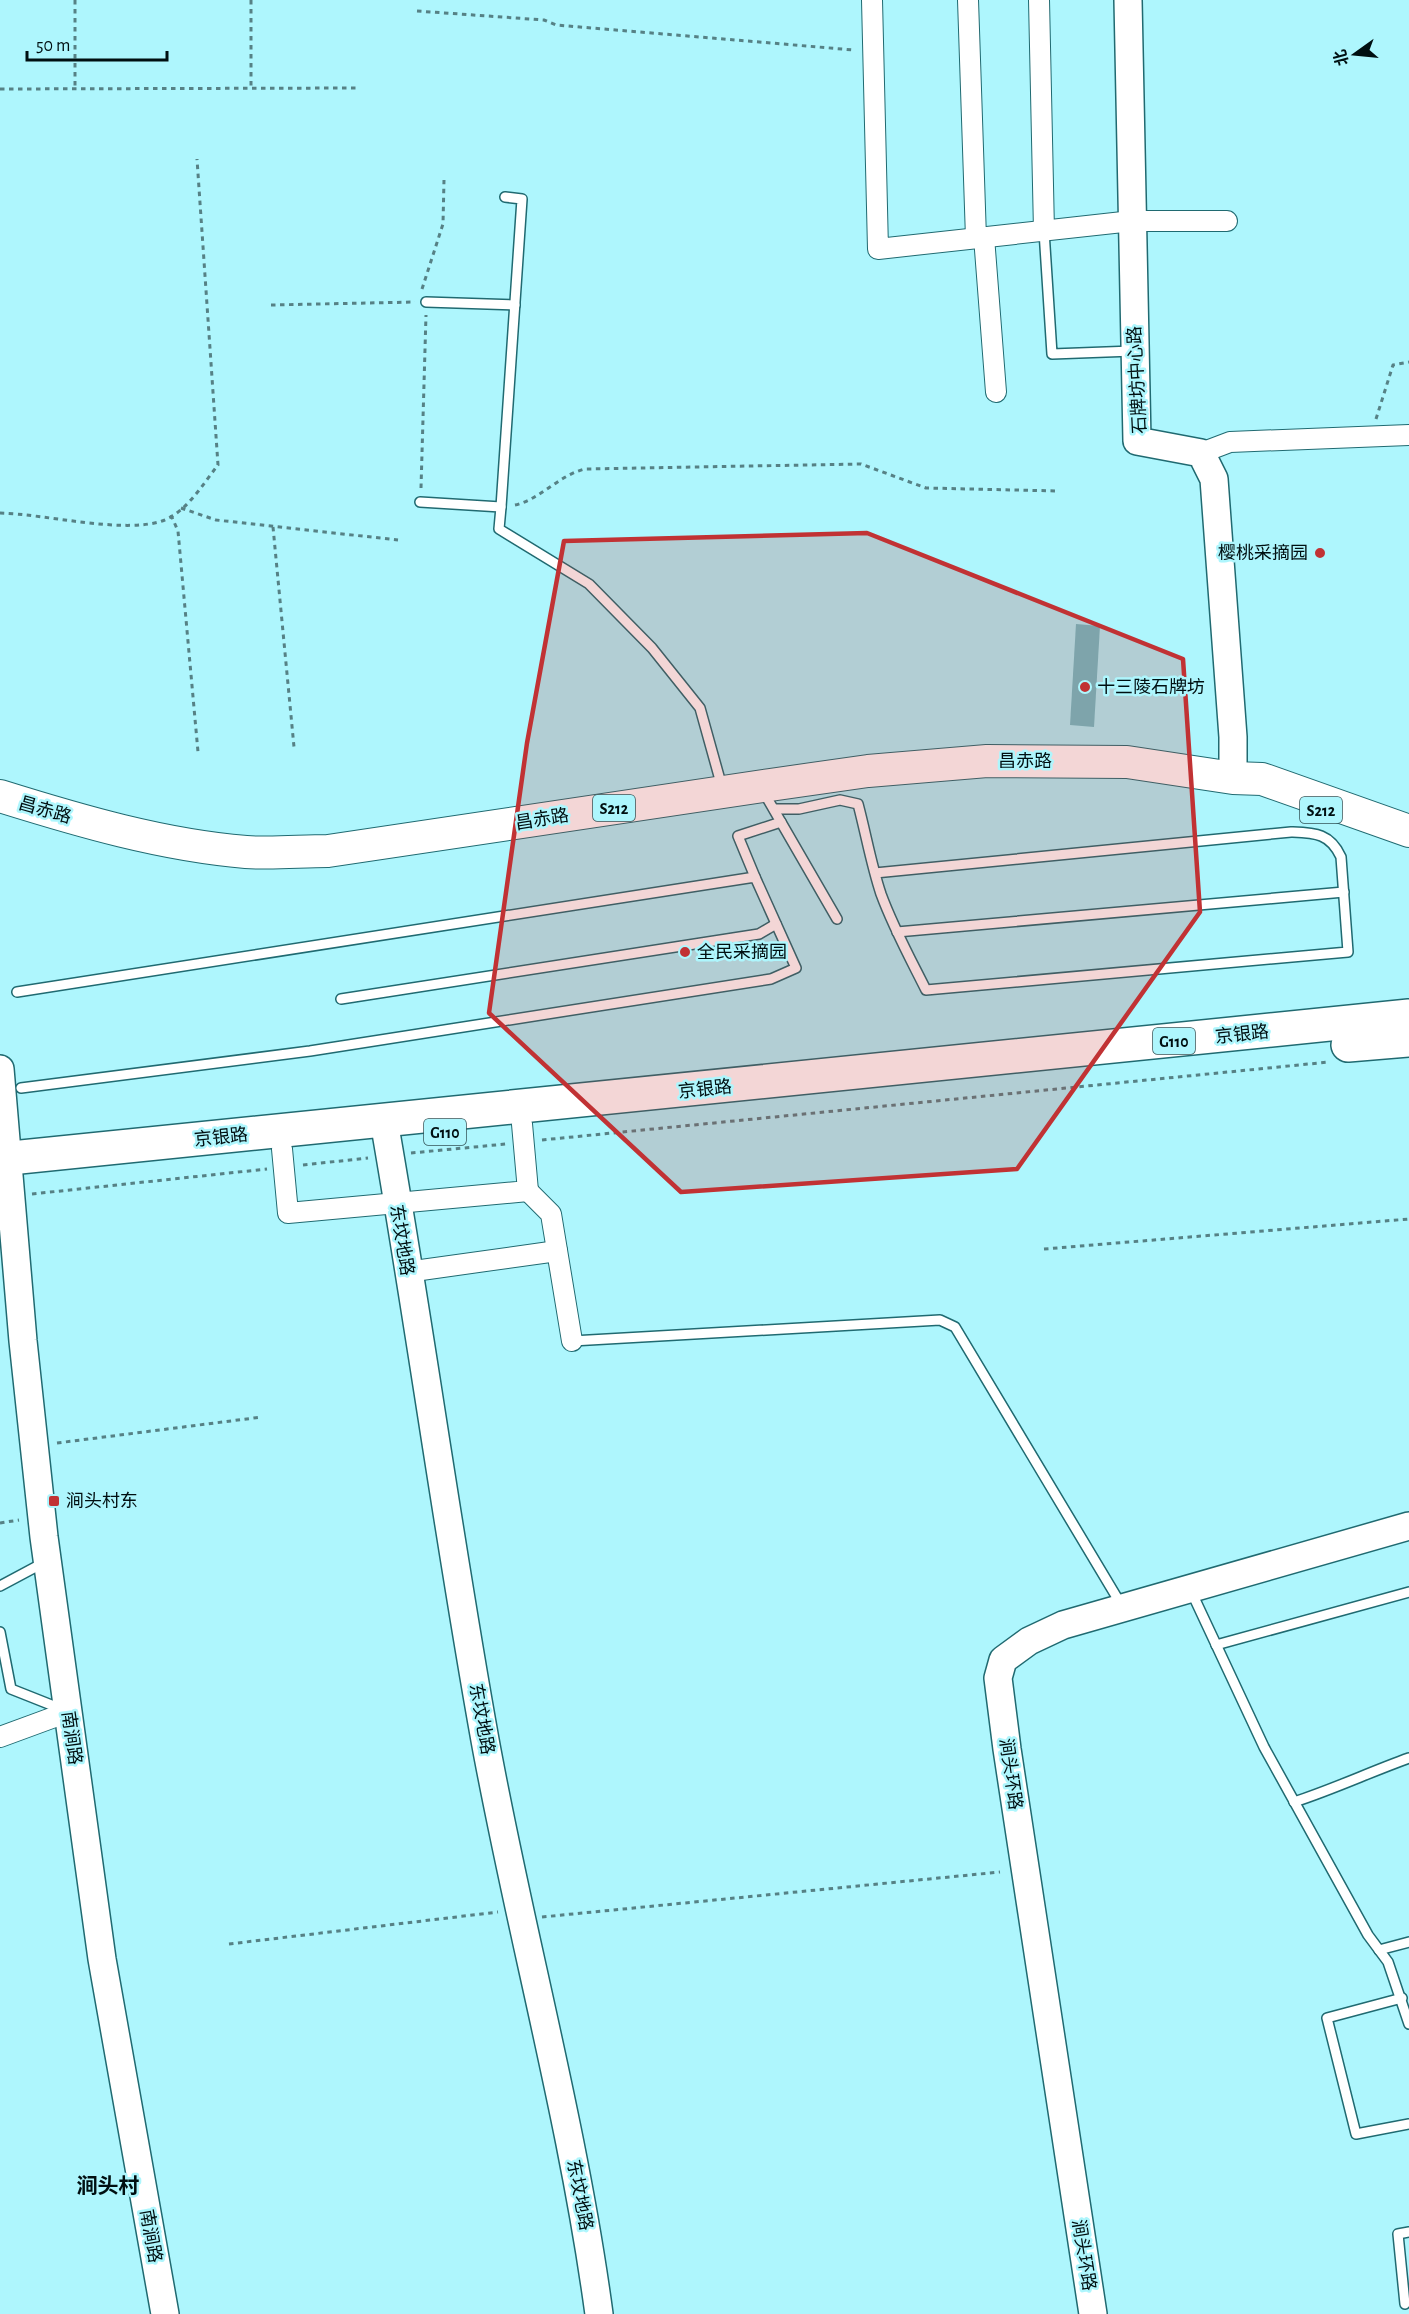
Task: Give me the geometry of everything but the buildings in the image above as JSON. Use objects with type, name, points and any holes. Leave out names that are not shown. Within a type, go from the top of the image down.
[{"type":"highway","name":"京银路","points":[[943,1082],[1409,1016]]},
{"type":"highway","name":"京银路","points":[[5,1174],[943,1082],[1409,1040]]},
{"type":"highway","name":"京银路","points":[[5,1174],[283,1158],[387,1138],[523,1133],[884,1088]]},
{"type":"main road","name":"昌赤路","points":[[0,796],[68,817],[164,840],[258,852],[328,851],[723,792],[767,798],[868,771],[987,761],[1127,762],[1233,778],[1262,779],[1409,831]]},
{"type":"main road","name":"昌赤路","points":[[1233,778],[1258,790],[1409,842]]},
{"type":"street","points":[[872,0],[878,249],[1132,221],[1227,221]]},
{"type":"street","points":[[968,0],[980,238],[996,392]]},
{"type":"street","points":[[1039,0],[1044,231]]},
{"type":"street","name":"石牌坊中心路","points":[[1128,0],[1137,441],[1202,453]]},
{"type":"street","points":[[1233,778],[1233,737],[1214,479],[1202,453],[1230,442],[1409,435]]},
{"type":"street","name":"南涧路","points":[[0,1069],[5,1174],[47,1561],[102,1959],[165,2314]]},
{"type":"street","points":[[523,1133],[528,1191],[551,1214],[572,1341]]},
{"type":"street","name":"东坟地路","points":[[387,1138],[407,1272],[484,1731],[588,2230],[599,2314]]},
{"type":"street","points":[[283,1158],[288,1213],[528,1191]]},
{"type":"street","points":[[407,1272],[557,1251]]},
{"type":"street","name":"涧头环路","points":[[1093,2314],[1007,1749],[998,1678],[1002,1660],[1029,1641],[1063,1624],[1409,1526]]},
{"type":"street","points":[[0,1737],[68,1712]]},
{"type":"lane","points":[[505,197],[522,199],[499,529],[589,584],[652,648],[700,708],[723,792]]},
{"type":"lane","points":[[1044,231],[1052,354],[1135,351]]},
{"type":"lane","points":[[422,302],[515,305]]},
{"type":"lane","points":[[420,502],[501,507]]},
{"type":"lane","points":[[767,798],[837,919]]},
{"type":"lane","points":[[767,798],[799,810],[840,800],[858,804],[875,873],[897,932],[926,990],[1348,952],[1341,857],[1335,844],[1316,833],[1291,832],[875,873]]},
{"type":"lane","points":[[21,1088],[310,1051],[771,979],[796,968],[738,836],[781,822]]},
{"type":"lane","points":[[17,992],[755,878]]},
{"type":"lane","points":[[897,932],[1344,892]]},
{"type":"lane","points":[[341,999],[759,934],[776,924]]},
{"type":"lane","points":[[572,1341],[940,1320],[955,1327],[1123,1608]]},
{"type":"lane","points":[[0,1586],[47,1561]]},
{"type":"lane","points":[[1190,1589],[1264,1747],[1368,1935],[1388,1962],[1409,2024]]},
{"type":"lane","points":[[1216,1645],[1409,1592]]},
{"type":"lane","points":[[0,1632],[11,1689],[68,1712]]},
{"type":"lane","points":[[1294,1802],[1346,1785],[1368,1773],[1409,1758]]},
{"type":"lane","points":[[1379,1950],[1409,1942]]},
{"type":"lane","points":[[1402,1998],[1327,2018],[1356,2134],[1409,2124]]},
{"type":"lane","points":[[1405,2304],[1398,2234],[1409,2232]]},
{"type":"path","points":[[75,0],[75,89]]},
{"type":"path","points":[[251,0],[251,88]]},
{"type":"path","points":[[417,11],[544,20],[556,25],[874,52]]},
{"type":"path","points":[[0,89],[356,88]]},
{"type":"path","points":[[0,513],[124,526],[163,520],[181,508],[218,465],[196,159]]},
{"type":"path","points":[[420,502],[422,302],[443,224],[444,180]]},
{"type":"path","points":[[271,305],[422,302]]},
{"type":"path","points":[[1373,436],[1378,405],[1393,365],[1409,362]]},
{"type":"path","points":[[501,507],[520,503],[570,472],[585,469],[861,464],[926,488],[1059,491]]},
{"type":"path","points":[[181,508],[216,520],[398,540]]},
{"type":"path","points":[[171,515],[178,531],[198,752]]},
{"type":"path","points":[[273,527],[294,747]]},
{"type":"path","points":[[5,1174],[283,1158],[387,1138],[523,1133],[943,1082],[1338,1061]]},
{"type":"path","points":[[1044,1249],[1409,1219]]},
{"type":"path","points":[[34,1446],[262,1417]]},
{"type":"path","points":[[229,1944],[522,1914],[1000,1872]]},
{"type":"highlighted area","points":[[867,533],[1183,659],[1200,912],[1017,1169],[681,1192],[489,1013],[527,743],[564,541]]},
{"type":"place","name":"樱桃采摘园","points":[[1320,553]]},
{"type":"place","name":"十三陵石牌坊","points":[[1085,687]]},
{"type":"place","name":"全民采摘园","points":[[685,952]]},
{"type":"place","name":"涧头村东","points":[[54,1501]]},
{"type":"district","name":"涧头村","points":[[108,2186]]}]
